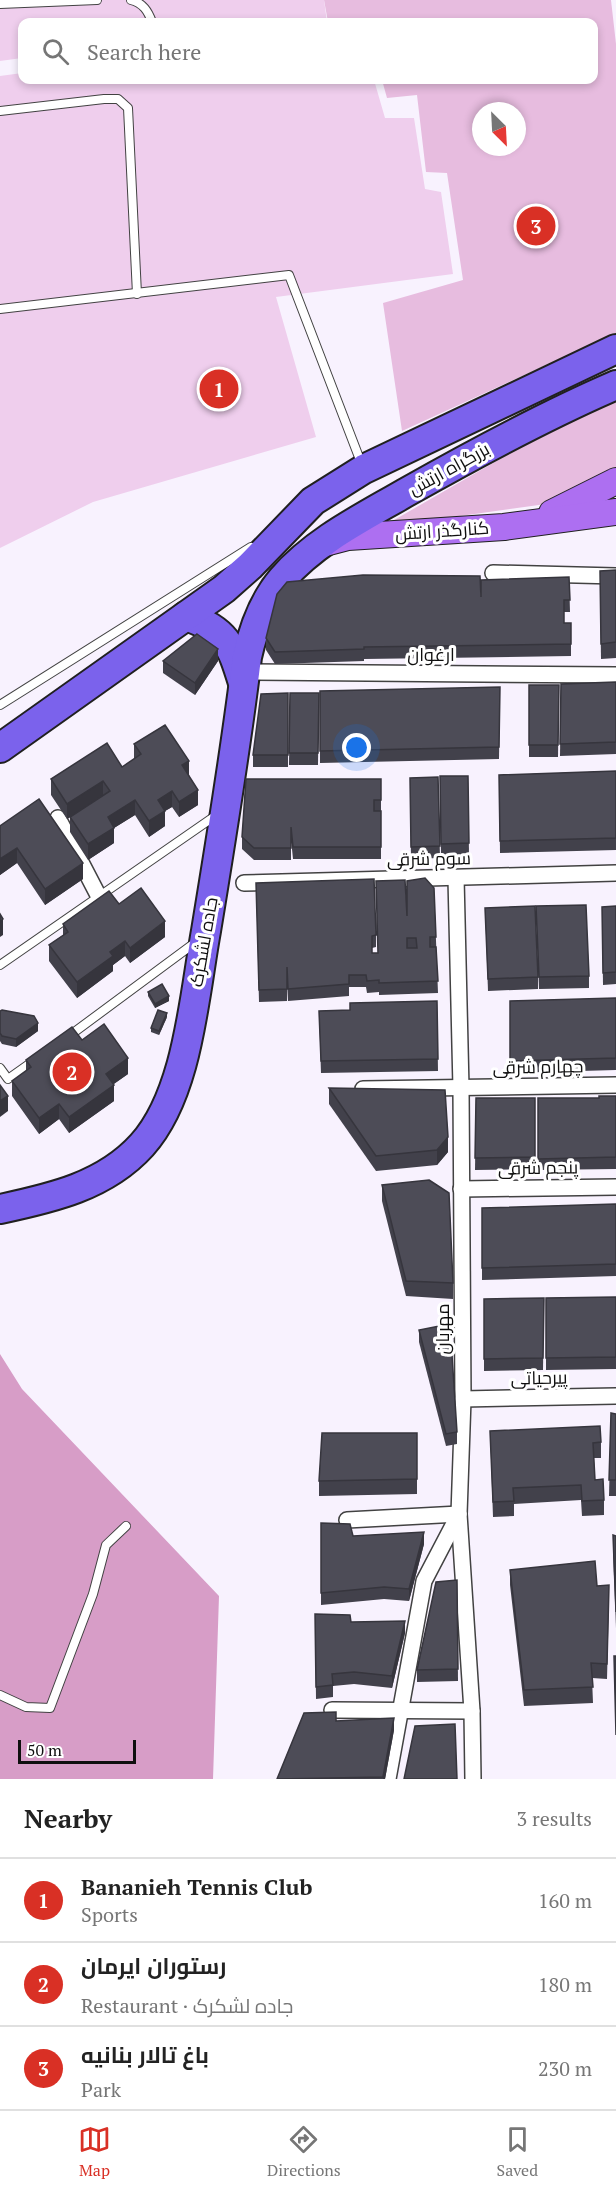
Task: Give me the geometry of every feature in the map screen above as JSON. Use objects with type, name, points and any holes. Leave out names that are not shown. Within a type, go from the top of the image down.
[{"type":"highway","name":"بزرگراه ارتش","points":[[186,616],[224,590],[250,567],[314,501],[364,469],[616,350]]},
{"type":"highway","name":"بزرگراه ارتش","points":[[319,545],[459,462],[573,404],[616,385]]},
{"type":"highway","points":[[291,523],[319,545]]},
{"type":"highway","name":"کنارگذر ارتش","points":[[281,580],[319,545]]},
{"type":"highway","name":"جاده لشکرک","points":[[0,1209],[54,1197],[98,1179],[130,1157],[156,1128],[169,1105],[180,1066],[205,935],[227,808],[251,639],[268,599],[281,580]]},
{"type":"highway","points":[[0,748],[186,616],[209,624],[224,638],[244,679]]},
{"type":"main road","points":[[525,525],[578,502],[616,481]]},
{"type":"main road","name":"کنارگذر ارتش","points":[[319,545],[348,537],[525,525],[616,512]]},
{"type":"street","points":[[590,516],[616,519]]},
{"type":"street","points":[[493,573],[616,576]]},
{"type":"street","name":"ارغوان","points":[[244,679],[616,675]]},
{"type":"street","points":[[58,818],[98,895]]},
{"type":"street","name":"سوم شرقی","points":[[244,882],[616,873]]},
{"type":"street","name":"مهربان","points":[[456,878],[461,1088],[463,1399],[459,1514],[472,1711],[473,1779]]},
{"type":"street","name":"چهارم شرقی","points":[[345,1089],[616,1086]]},
{"type":"street","name":"پنجم شرقی","points":[[461,1189],[616,1187]]},
{"type":"street","name":"پیرحیاتی","points":[[463,1399],[616,1396]]},
{"type":"street","points":[[347,1520],[459,1514]]},
{"type":"street","points":[[388,1779],[424,1581],[459,1514]]},
{"type":"street","points":[[332,1710],[472,1711]]},
{"type":"lane","points":[[0,4],[97,0]]},
{"type":"lane","points":[[131,0],[144,7],[150,18]]},
{"type":"lane","points":[[0,111],[104,99],[118,99],[128,108],[137,294]]},
{"type":"lane","points":[[0,309],[289,275],[364,469]]},
{"type":"lane","points":[[0,705],[291,523]]},
{"type":"lane","points":[[0,965],[98,895],[227,808]]},
{"type":"lane","points":[[62,1041],[205,935]]},
{"type":"lane","points":[[0,1068],[8,1079],[44,1054]]},
{"type":"lane","points":[[0,1695],[26,1707],[50,1708],[93,1594],[106,1545],[126,1526]]},
{"type":"shaded area","points":[[0,0],[324,0],[326,18],[18,18],[18,59],[0,61]]},
{"type":"shaded area","points":[[324,0],[611,0],[616,44],[616,333],[402,431],[383,303],[463,280],[447,173],[426,172],[417,95],[387,98],[383,84],[598,84],[598,18],[327,18]]},
{"type":"shaded area","points":[[18,74],[18,84],[375,84],[385,118],[414,118],[425,189],[441,192],[453,274],[276,297],[316,437],[93,502],[0,548],[0,76]]},
{"type":"shaded area","points":[[616,398],[616,468],[582,491],[546,504],[382,527],[573,417]]},
{"type":"shaded area","points":[[0,1354],[22,1389],[219,1596],[213,1779],[0,1779]]},
{"type":"building","points":[[616,570],[616,642],[601,644],[600,571]]},
{"type":"building","points":[[363,575],[480,576],[481,597],[481,580],[569,577],[570,600],[564,600],[564,623],[571,623],[571,644],[364,647],[364,649],[275,652],[266,638],[277,594],[287,582]]},
{"type":"building","points":[[197,634],[218,649],[195,683],[163,661]]},
{"type":"building","points":[[616,682],[616,742],[560,744],[561,684]]},
{"type":"building","points":[[529,685],[559,685],[558,745],[529,745]]},
{"type":"building","points":[[500,687],[499,747],[320,751],[320,691]]},
{"type":"building","points":[[288,693],[288,755],[253,755],[261,694]]},
{"type":"building","points":[[290,693],[319,693],[318,753],[289,753]]},
{"type":"building","points":[[165,725],[189,761],[182,765],[198,790],[179,802],[172,791],[158,800],[165,811],[149,821],[135,800],[108,817],[114,828],[88,844],[70,817],[110,791],[103,781],[67,804],[51,779],[107,743],[122,767],[141,754],[134,744]]},
{"type":"building","points":[[616,771],[616,838],[500,841],[499,775]]},
{"type":"building","points":[[440,776],[468,776],[469,843],[441,844]]},
{"type":"building","points":[[438,777],[440,846],[411,847],[410,778]]},
{"type":"building","points":[[246,779],[381,779],[381,800],[374,800],[374,811],[381,811],[381,847],[293,847],[291,827],[291,848],[254,848],[242,837]]},
{"type":"building","points":[[39,799],[83,863],[45,889],[17,848],[0,859],[0,826]]},
{"type":"building","points":[[425,878],[434,888],[436,937],[430,937],[430,947],[436,947],[438,981],[379,983],[379,980],[367,981],[366,975],[349,975],[349,984],[288,989],[287,967],[287,989],[259,990],[256,883],[374,879],[376,935],[372,936],[372,953],[378,953],[376,881],[405,880],[407,916],[407,881]],"holes":[[[407,938],[416,938],[417,948],[407,948]]]},
{"type":"building","points":[[141,888],[165,921],[130,948],[125,941],[110,952],[113,956],[77,982],[49,945],[68,932],[63,924],[109,891],[119,904]]},
{"type":"building","points":[[586,905],[589,976],[539,977],[536,906]]},
{"type":"building","points":[[535,906],[538,977],[488,979],[485,908]]},
{"type":"building","points":[[616,906],[616,972],[603,973],[602,907]]},
{"type":"building","points":[[162,984],[169,996],[155,1004],[148,992]]},
{"type":"building","points":[[616,998],[616,1058],[510,1061],[510,1001]]},
{"type":"building","points":[[437,1001],[438,1059],[321,1061],[319,1011],[350,1010],[350,1003]]},
{"type":"building","points":[[158,1010],[167,1013],[159,1031],[151,1028]]},
{"type":"building","points":[[0,1011],[34,1016],[38,1023],[16,1039],[2,1036]]},
{"type":"building","points":[[104,1024],[128,1058],[106,1074],[114,1085],[69,1117],[59,1104],[39,1118],[12,1081],[31,1067],[26,1060],[72,1027],[82,1040]]},
{"type":"building","points":[[0,1085],[8,1096],[0,1101]]},
{"type":"building","points":[[329,1088],[445,1090],[448,1137],[437,1150],[376,1156]]},
{"type":"building","points":[[599,1096],[616,1096],[616,1157],[538,1159],[538,1098],[599,1098]]},
{"type":"building","points":[[476,1098],[535,1098],[535,1157],[475,1158]]},
{"type":"building","points":[[429,1180],[449,1193],[453,1283],[406,1281],[382,1185]]},
{"type":"building","points":[[616,1204],[616,1264],[482,1268],[482,1208]]},
{"type":"building","points":[[616,1297],[616,1357],[546,1358],[546,1298]]},
{"type":"building","points":[[544,1298],[543,1358],[484,1359],[484,1299]]},
{"type":"building","points":[[450,1324],[457,1432],[446,1434],[419,1330]]},
{"type":"building","points":[[611,1413],[616,1414],[616,1480],[609,1480]]},
{"type":"building","points":[[600,1426],[601,1442],[593,1443],[595,1480],[603,1479],[604,1500],[582,1501],[581,1485],[513,1488],[514,1501],[493,1502],[490,1431]]},
{"type":"building","points":[[322,1433],[417,1433],[417,1479],[319,1481]]},
{"type":"building","points":[[321,1523],[350,1524],[353,1536],[424,1532],[409,1589],[384,1587],[321,1593]]},
{"type":"building","points":[[613,1535],[616,1536],[616,1612]]},
{"type":"building","points":[[595,1561],[597,1586],[609,1585],[607,1664],[591,1663],[593,1687],[524,1690],[510,1570]]},
{"type":"building","points":[[457,1580],[458,1669],[417,1670],[436,1582]]},
{"type":"building","points":[[315,1614],[350,1615],[351,1622],[405,1621],[392,1676],[354,1672],[332,1674],[333,1685],[316,1687]]},
{"type":"building","points":[[614,1656],[616,1656],[616,1735]]},
{"type":"building","points":[[336,1712],[336,1721],[394,1718],[383,1777],[277,1779],[304,1713]]},
{"type":"building","points":[[455,1724],[457,1779],[404,1779],[415,1726]]},
{"type":"place","name":"باغ تالار بنانیه","points":[[536,226]]},
{"type":"place","name":"Bananieh Tennis Club","points":[[219,389]]},
{"type":"place","name":"رستوران ايرمان","points":[[72,1072]]}]
